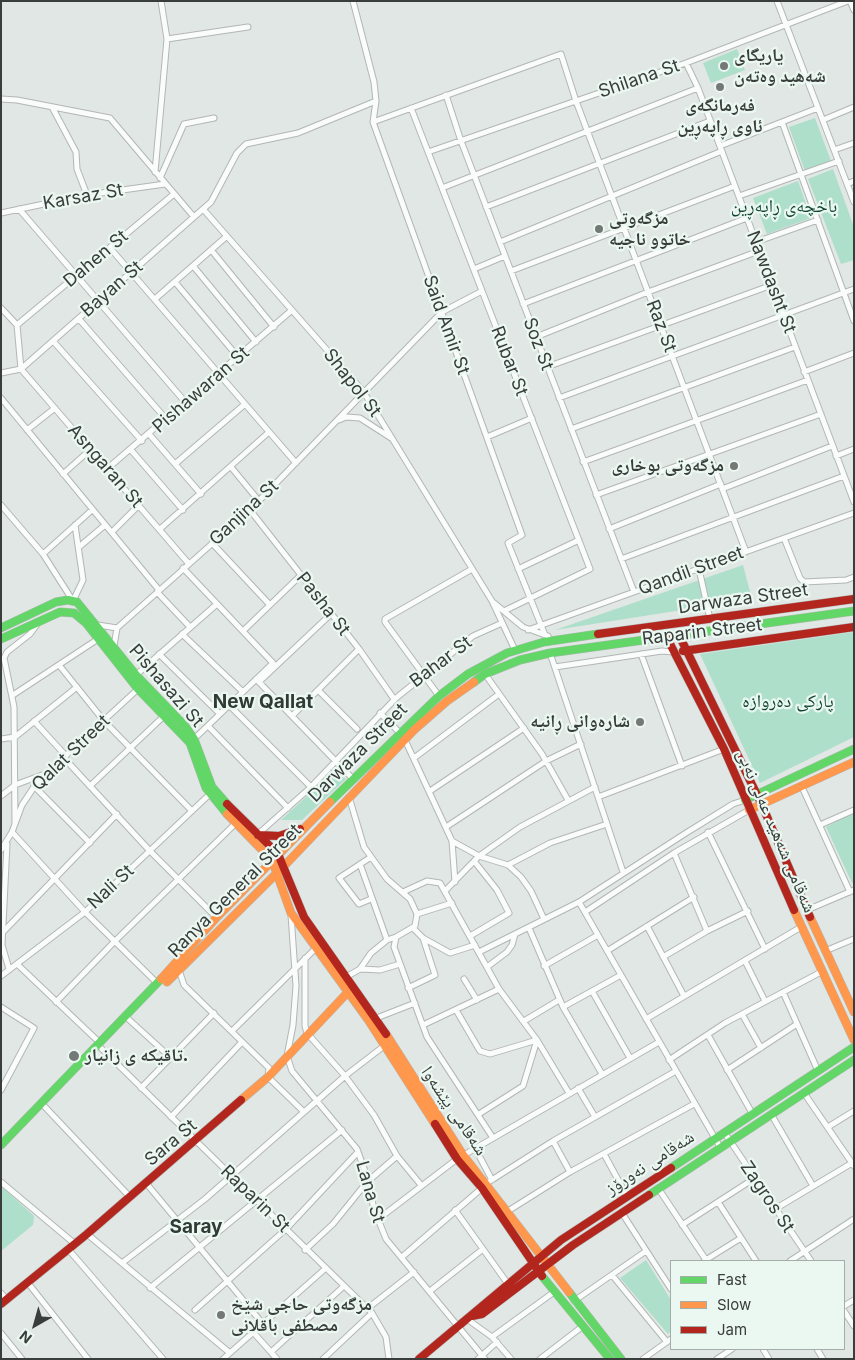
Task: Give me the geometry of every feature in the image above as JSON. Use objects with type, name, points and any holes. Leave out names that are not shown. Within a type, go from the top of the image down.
[{"type":"main road","name":"Darwaza Street","points":[[128,1018],[157,983],[217,918],[399,732],[439,696],[474,670],[515,650],[565,638],[854,599]]},
{"type":"main road","points":[[1,628],[56,602],[73,601],[70,612],[60,612],[1,640]]},
{"type":"main road","name":"Pishasazi St","points":[[73,601],[80,605],[136,675],[185,726],[192,741],[198,770],[217,804],[285,865]]},
{"type":"main road","name":"Ranya General Street","points":[[1,1152],[128,1018],[285,865],[405,739],[447,701],[485,674],[520,660],[550,653],[854,611]]},
{"type":"main road","name":"Pishasazi St","points":[[70,612],[82,619],[138,689],[192,741]]},
{"type":"main road","name":"Raparin Street","points":[[673,652],[854,627]]},
{"type":"main road","name":"شەقامی شەهید عەلی نەبی","points":[[679,634],[762,805],[825,951],[854,1012]]},
{"type":"main road","name":"شەقامی شەهید عەلی نەبی","points":[[666,636],[724,749],[821,972],[854,1040]]},
{"type":"main road","points":[[745,800],[854,749]]},
{"type":"main road","points":[[750,810],[854,762]]},
{"type":"main road","name":"Pishasazi St","points":[[212,792],[258,835],[275,857],[278,872]]},
{"type":"main road","points":[[258,835],[272,837],[286,835],[309,823]]},
{"type":"main road","name":"شەقامی پێشەوا","points":[[285,865],[304,917],[346,977],[460,1157]]},
{"type":"main road","name":"شەقامی پێشەوا","points":[[278,872],[291,913],[348,992],[372,1020],[384,1046],[460,1157],[487,1184],[574,1301],[621,1359]]},
{"type":"main road","name":"Sara St","points":[[4,1302],[196,1142],[268,1077],[307,1033],[348,992]]},
{"type":"main road","points":[[1,1145],[101,1046]]},
{"type":"main road","name":"شەقامی نەورۆز","points":[[419,1359],[469,1318],[477,1308],[541,1257],[627,1196],[854,1047]]},
{"type":"main road","name":"شەقامی نەورۆز","points":[[469,1318],[482,1314],[546,1264],[658,1188],[854,1060]]},
{"type":"main road","name":"شەقامی پێشەوا","points":[[487,1184],[533,1264],[609,1358]]},
{"type":"street","points":[[155,172],[167,39],[160,1]]},
{"type":"street","name":"Said Amir St","points":[[353,1],[370,67],[376,101],[373,122],[522,535],[508,543],[546,635]]},
{"type":"street","points":[[777,1],[854,202]]},
{"type":"street","points":[[849,1],[854,10]]},
{"type":"street","name":"Shilana St","points":[[428,152],[686,63],[849,1]]},
{"type":"street","points":[[167,39],[248,27]]},
{"type":"street","name":"Raz St","points":[[446,95],[561,54],[576,101],[746,552]]},
{"type":"street","name":"Nawdasht St","points":[[686,63],[698,88],[854,502]]},
{"type":"street","points":[[442,188],[698,88]]},
{"type":"street","points":[[373,122],[446,95]]},
{"type":"street","name":"Soz St","points":[[446,95],[474,176],[634,592]]},
{"type":"street","points":[[1,99],[110,118],[194,217]]},
{"type":"street","name":"Bayan St","points":[[21,370],[211,202],[237,154],[246,144],[298,133],[376,101]]},
{"type":"street","points":[[52,107],[76,152],[77,169],[87,196]]},
{"type":"street","points":[[823,120],[854,107]]},
{"type":"street","name":"Rubar St","points":[[411,108],[590,570],[530,598]]},
{"type":"street","points":[[500,242],[818,108]]},
{"type":"street","points":[[160,178],[184,124],[214,118]]},
{"type":"street","points":[[486,207],[710,121]]},
{"type":"street","points":[[782,122],[854,321]]},
{"type":"street","points":[[834,150],[854,143]]},
{"type":"street","points":[[739,196],[839,161]]},
{"type":"street","points":[[847,184],[854,181]]},
{"type":"street","name":"Karsaz St","points":[[1,212],[165,184]]},
{"type":"street","points":[[511,271],[735,186]]},
{"type":"street","name":"Dahen St","points":[[17,324],[174,194]]},
{"type":"street","points":[[19,209],[186,403]]},
{"type":"street","name":"Shapol St","points":[[203,209],[363,391],[492,601]]},
{"type":"street","points":[[523,304],[747,218]]},
{"type":"street","points":[[756,242],[818,220]]},
{"type":"street","points":[[155,299],[194,267],[227,236]]},
{"type":"street","points":[[110,248],[296,463]]},
{"type":"street","points":[[212,251],[274,327]]},
{"type":"street","points":[[536,337],[648,292],[759,251]]},
{"type":"street","points":[[474,269],[505,256]]},
{"type":"street","points":[[194,267],[256,342]]},
{"type":"street","points":[[175,282],[238,357]]},
{"type":"street","points":[[547,367],[772,285]]},
{"type":"street","points":[[559,398],[854,289]]},
{"type":"street","name":"Ganjina St","points":[[118,628],[250,510],[331,427],[363,391],[442,312],[482,291]]},
{"type":"street","points":[[1,308],[17,324],[21,370],[1,372]]},
{"type":"street","name":"Pishawaran St","points":[[108,468],[142,441],[292,310]]},
{"type":"street","points":[[79,318],[166,419]]},
{"type":"street","points":[[53,341],[142,441]]},
{"type":"street","points":[[571,429],[795,347]]},
{"type":"street","points":[[804,372],[854,353]]},
{"type":"street","name":"Asngaran St","points":[[21,370],[108,468],[188,564]]},
{"type":"street","points":[[583,462],[808,380]]},
{"type":"street","points":[[1,398],[112,532],[158,591],[190,627]]},
{"type":"street","points":[[174,464],[244,404]]},
{"type":"street","points":[[27,430],[54,408]]},
{"type":"street","points":[[596,495],[821,414]]},
{"type":"street","points":[[331,427],[346,417],[360,418],[382,431],[399,448]]},
{"type":"street","points":[[487,437],[532,418]]},
{"type":"street","points":[[160,529],[269,432]]},
{"type":"street","points":[[149,434],[200,494]]},
{"type":"street","points":[[609,529],[832,446]]},
{"type":"street","points":[[63,474],[91,449]]},
{"type":"street","points":[[131,450],[182,510]]},
{"type":"street","points":[[836,456],[854,450]]},
{"type":"street","points":[[231,467],[259,501]]},
{"type":"street","points":[[621,559],[844,476]]},
{"type":"street","points":[[1,505],[43,554],[73,601]]},
{"type":"street","points":[[112,532],[139,505]]},
{"type":"street","points":[[43,554],[92,510]]},
{"type":"street","name":"Pasha St","points":[[250,510],[359,649],[394,699]]},
{"type":"street","name":"Qandil Street","points":[[528,630],[854,513]]},
{"type":"street","points":[[73,601],[83,580],[75,525]]},
{"type":"street","points":[[79,547],[105,525]]},
{"type":"street","points":[[784,538],[800,578],[804,582],[846,580],[854,576]]},
{"type":"street","points":[[518,569],[579,540]]},
{"type":"street","points":[[212,543],[270,605]]},
{"type":"street","points":[[183,568],[273,662],[258,680]]},
{"type":"street","points":[[699,568],[710,619]]},
{"type":"street","points":[[439,696],[422,675],[385,622],[385,619],[472,569]]},
{"type":"street","points":[[243,631],[301,575]]},
{"type":"street","points":[[504,611],[530,598]]},
{"type":"street","points":[[492,601],[528,630],[565,638]]},
{"type":"street","points":[[492,601],[515,650]]},
{"type":"street","points":[[136,675],[217,604]]},
{"type":"street","points":[[192,741],[243,692],[331,614]]},
{"type":"street","points":[[15,824],[13,695],[4,658],[7,652],[30,634],[39,622]]},
{"type":"street","name":"Bahar St","points":[[258,835],[312,787],[394,699],[473,636],[502,623]]},
{"type":"street","points":[[96,624],[118,628],[114,649]]},
{"type":"street","points":[[182,634],[243,692]]},
{"type":"street","points":[[13,695],[98,639]]},
{"type":"street","points":[[292,716],[359,649]]},
{"type":"street","name":"Raparin Street","points":[[555,667],[641,654],[673,652]]},
{"type":"street","points":[[550,653],[623,872]]},
{"type":"street","points":[[159,654],[220,714]]},
{"type":"street","points":[[641,654],[682,766]]},
{"type":"street","points":[[59,665],[104,721],[192,811]]},
{"type":"street","points":[[485,674],[546,761],[568,800]]},
{"type":"street","points":[[258,680],[353,779]]},
{"type":"street","points":[[1,739],[15,737],[77,687]]},
{"type":"street","name":"Qalat Street","points":[[1,850],[12,832],[22,805],[34,786],[138,689]]},
{"type":"street","points":[[318,690],[357,728]]},
{"type":"street","points":[[414,758],[499,694]]},
{"type":"street","points":[[229,705],[312,787]]},
{"type":"street","points":[[380,713],[399,732]]},
{"type":"street","points":[[90,786],[164,716]]},
{"type":"street","points":[[34,721],[150,852],[217,918]]},
{"type":"street","points":[[208,726],[288,808]]},
{"type":"street","points":[[430,791],[524,728]]},
{"type":"street","points":[[405,739],[452,841],[455,883]]},
{"type":"street","points":[[446,826],[546,761],[581,744]]},
{"type":"street","points":[[598,797],[724,749]]},
{"type":"street","points":[[1,796],[15,786],[45,774]]},
{"type":"street","points":[[34,786],[90,843]]},
{"type":"street","points":[[802,786],[852,891],[807,910]]},
{"type":"street","points":[[445,891],[455,883],[479,856],[520,827],[595,787]]},
{"type":"street","name":"Nali St","points":[[1,976],[86,912],[212,792]]},
{"type":"street","points":[[346,977],[360,969],[371,953],[387,940],[413,928],[416,924],[417,914],[403,892],[388,879],[362,842],[349,796]]},
{"type":"street","points":[[479,952],[579,902],[623,872],[728,807],[745,800]]},
{"type":"street","points":[[585,912],[674,853],[708,832],[750,810]]},
{"type":"street","points":[[820,825],[854,810]]},
{"type":"street","points":[[2,932],[117,814]]},
{"type":"street","points":[[56,1002],[115,941],[237,822]]},
{"type":"street","points":[[508,865],[550,843],[607,824]]},
{"type":"street","points":[[12,832],[86,912],[157,983]]},
{"type":"street","points":[[708,832],[765,949]]},
{"type":"street","points":[[452,841],[479,856],[508,865],[521,877],[531,891],[544,919]]},
{"type":"street","points":[[7,842],[2,946],[9,969]]},
{"type":"street","points":[[674,853],[707,931]]},
{"type":"street","points":[[371,857],[339,878],[359,904],[371,899]]},
{"type":"street","points":[[470,936],[509,914],[497,890],[474,861]]},
{"type":"street","points":[[360,864],[387,940]]},
{"type":"street","points":[[403,892],[427,881],[433,880],[440,883],[499,989],[537,1040],[569,1093]]},
{"type":"street","points":[[607,951],[694,897]]},
{"type":"street","points":[[579,902],[720,1147]]},
{"type":"street","points":[[417,914],[452,903]]},
{"type":"street","points":[[663,957],[707,931],[748,911]]},
{"type":"street","points":[[287,1056],[295,1013],[296,966],[291,913]]},
{"type":"street","points":[[647,926],[684,996]]},
{"type":"street","points":[[646,1019],[801,927]]},
{"type":"street","points":[[413,928],[423,938],[450,953],[475,945]]},
{"type":"street","points":[[529,928],[559,1000],[602,1074]]},
{"type":"street","points":[[487,967],[507,952],[516,934]]},
{"type":"street","points":[[544,966],[598,935]]},
{"type":"street","points":[[396,937],[394,947],[408,988],[435,1052],[493,1138]]},
{"type":"street","points":[[408,988],[435,975],[423,938]]},
{"type":"street","points":[[825,951],[854,939]]},
{"type":"street","points":[[232,1031],[316,948]]},
{"type":"street","points":[[305,958],[305,1026],[307,1033],[345,1076],[374,1115],[398,1156],[421,1185]]},
{"type":"street","points":[[745,961],[765,1001]]},
{"type":"street","name":"Raparin St","points":[[17,964],[141,1088],[370,1311],[386,1337],[389,1359]]},
{"type":"street","points":[[360,969],[380,970],[400,964]]},
{"type":"street","points":[[179,970],[184,986],[269,1068],[268,1077],[304,1112]]},
{"type":"street","points":[[670,1060],[742,1014],[821,972]]},
{"type":"street","points":[[563,1007],[621,975]]},
{"type":"street","points":[[464,979],[477,1000]]},
{"type":"street","points":[[423,1024],[499,989]]},
{"type":"street","points":[[592,991],[630,1058]]},
{"type":"street","points":[[783,992],[818,1071]]},
{"type":"street","points":[[524,1021],[559,1000]]},
{"type":"street","points":[[372,1020],[415,1003]]},
{"type":"street","points":[[1,1007],[34,1028],[1,1090]]},
{"type":"street","points":[[456,1010],[480,1051],[490,1054],[537,1040]]},
{"type":"street","points":[[141,1088],[214,1013]]},
{"type":"street","points":[[742,1014],[761,1048]]},
{"type":"street","points":[[128,1018],[170,1057]]},
{"type":"street","points":[[728,1070],[797,1024]]},
{"type":"street","points":[[708,1035],[752,1113]]},
{"type":"street","points":[[478,1114],[523,1086],[537,1040]]},
{"type":"street","points":[[171,1117],[242,1042]]},
{"type":"street","points":[[377,1220],[460,1157],[659,1042]]},
{"type":"street","points":[[122,1263],[177,1221],[345,1076],[384,1046]]},
{"type":"street","name":"Lana St","points":[[287,1056],[296,1079],[342,1130],[358,1152],[377,1220],[386,1239],[430,1291],[482,1358]]},
{"type":"street","points":[[402,1258],[487,1184],[553,1141],[676,1071]]},
{"type":"street","points":[[578,1088],[595,1117]]},
{"type":"street","points":[[776,1209],[813,1186],[853,1165],[804,1093]]},
{"type":"street","points":[[508,1211],[570,1172],[694,1104]]},
{"type":"street","points":[[45,1106],[130,1197]]},
{"type":"street","points":[[828,1127],[854,1111]]},
{"type":"street","points":[[771,1114],[813,1186]]},
{"type":"street","points":[[150,1288],[258,1202],[342,1130]]},
{"type":"street","name":"Zagros St","points":[[724,1132],[810,1260]]},
{"type":"street","points":[[553,1141],[570,1172]]},
{"type":"street","points":[[475,1148],[487,1184]]},
{"type":"street","points":[[195,1310],[286,1229],[358,1152]]},
{"type":"street","points":[[604,1154],[627,1196]]},
{"type":"street","points":[[306,1250],[332,1224],[367,1182],[398,1156]]},
{"type":"street","points":[[682,1225],[754,1178]]},
{"type":"street","points":[[1,1182],[71,1247],[164,1359]]},
{"type":"street","points":[[146,1183],[263,1324]]},
{"type":"street","points":[[658,1188],[704,1260]]},
{"type":"street","points":[[718,1202],[755,1260]]},
{"type":"street","points":[[455,1210],[508,1284]]},
{"type":"street","points":[[622,1213],[670,1285]]},
{"type":"street","points":[[792,1260],[854,1219]]},
{"type":"street","points":[[87,1234],[230,1353]]},
{"type":"street","points":[[707,1260],[740,1238]]},
{"type":"street","points":[[430,1291],[483,1249]]},
{"type":"street","points":[[574,1301],[646,1251]]},
{"type":"street","points":[[223,1359],[326,1268]]},
{"type":"street","points":[[323,1359],[370,1311],[414,1272]]},
{"type":"street","points":[[612,1275],[669,1341],[643,1359]]},
{"type":"street","points":[[28,1283],[88,1359]]},
{"type":"street","points":[[271,1352],[344,1286]]},
{"type":"street","points":[[492,1337],[554,1292]]},
{"type":"street","points":[[1,1293],[4,1302]]},
{"type":"street","points":[[845,1312],[854,1326]]},
{"type":"street","points":[[469,1318],[492,1337],[511,1359]]},
{"type":"street","points":[[540,1359],[583,1326]]},
{"type":"street","points":[[253,1332],[277,1359]]},
{"type":"street","points":[[1,1333],[22,1359]]},
{"type":"street","points":[[482,1358],[497,1342]]},
{"type":"street","points":[[717,1359],[730,1350]]},
{"type":"green space","name":"یاریگای شەهید وەتەن","points":[[737,49],[745,70],[711,83],[703,63]]},
{"type":"green space","points":[[815,118],[831,161],[805,171],[789,127]]},
{"type":"green space","points":[[833,169],[854,227],[854,260],[841,264],[808,179]]},
{"type":"green space","name":"باخچەی ڕاپەڕین","points":[[798,181],[811,218],[767,234],[753,198]]},
{"type":"green space","points":[[743,565],[752,599],[555,630]]},
{"type":"green space","name":"پارکی دەروازە","points":[[854,632],[854,737],[760,783],[700,654]]},
{"type":"green space","points":[[335,770],[346,779],[302,820],[281,820]]},
{"type":"green space","points":[[854,812],[854,883],[852,883],[826,827]]},
{"type":"green space","points":[[1,1186],[34,1216],[33,1225],[1,1251]]},
{"type":"green space","points":[[646,1260],[670,1298],[670,1332],[668,1334],[620,1278]]},
{"type":"traffic: fast","points":[[1,628],[56,602],[68,600],[77,602],[136,675],[185,726],[194,739],[212,787],[227,804]]},
{"type":"traffic: fast","points":[[474,682],[485,674],[520,660],[550,653],[854,611]]},
{"type":"traffic: fast","points":[[1,639],[60,612],[74,613],[86,623],[138,689],[190,743],[206,788],[227,814]]},
{"type":"traffic: fast","points":[[330,802],[439,696],[468,674],[507,653],[544,642],[598,634]]},
{"type":"traffic: fast","points":[[745,800],[854,749]]},
{"type":"traffic: fast","points":[[1,1145],[161,979]]},
{"type":"traffic: fast","points":[[671,1168],[854,1047]]},
{"type":"traffic: fast","points":[[649,1195],[854,1060]]},
{"type":"traffic: fast","points":[[542,1276],[610,1359]]},
{"type":"traffic: fast","points":[[569,1292],[621,1359]]},
{"type":"traffic: slow","points":[[167,982],[285,865],[415,729],[447,701],[474,682]]},
{"type":"traffic: slow","points":[[749,810],[854,762]]},
{"type":"traffic: slow","points":[[161,979],[217,917],[330,802]]},
{"type":"traffic: slow","points":[[227,814],[272,860],[291,913],[369,1021],[435,1124]]},
{"type":"traffic: slow","points":[[794,910],[854,1040]]},
{"type":"traffic: slow","points":[[810,917],[854,1012]]},
{"type":"traffic: slow","points":[[241,1100],[268,1077],[348,992]]},
{"type":"traffic: slow","points":[[386,1034],[463,1155],[569,1292]]},
{"type":"traffic: jam","points":[[598,634],[854,599]]},
{"type":"traffic: jam","points":[[683,651],[854,627]]},
{"type":"traffic: jam","points":[[679,635],[762,805],[810,917]]},
{"type":"traffic: jam","points":[[666,636],[724,749],[794,910]]},
{"type":"traffic: jam","points":[[227,804],[278,854],[304,917],[386,1034]]},
{"type":"traffic: jam","points":[[258,835],[279,836],[300,829]]},
{"type":"traffic: jam","points":[[1,1304],[87,1234],[241,1100]]},
{"type":"traffic: jam","points":[[435,1124],[457,1159],[482,1188],[542,1276]]},
{"type":"traffic: jam","points":[[419,1359],[561,1240],[671,1168]]},
{"type":"traffic: jam","points":[[472,1316],[482,1314],[573,1245],[649,1195]]},
{"type":"place","name":"یاریگای شەهید وەتەن","points":[[724,66]]},
{"type":"place","name":"فەرمانگەی ئاوی ڕاپەڕین","points":[[720,87]]},
{"type":"place","name":"مزگەوتی خاتوو ناجیە","points":[[599,229]]},
{"type":"place","name":"مزگەوتی بوخاری","points":[[734,466]]},
{"type":"place","name":"شارەوانی ڕانیە","points":[[640,722]]},
{"type":"place","name":"تاقيكه ى زانيار.","points":[[74,1056]]},
{"type":"place","name":"مزگەوتی حاجی شێخ مصطفی باقلانی","points":[[221,1315]]},
{"type":"district","name":"New Qallat","points":[[263,702]]},
{"type":"district","name":"Saray","points":[[196,1227]]}]
